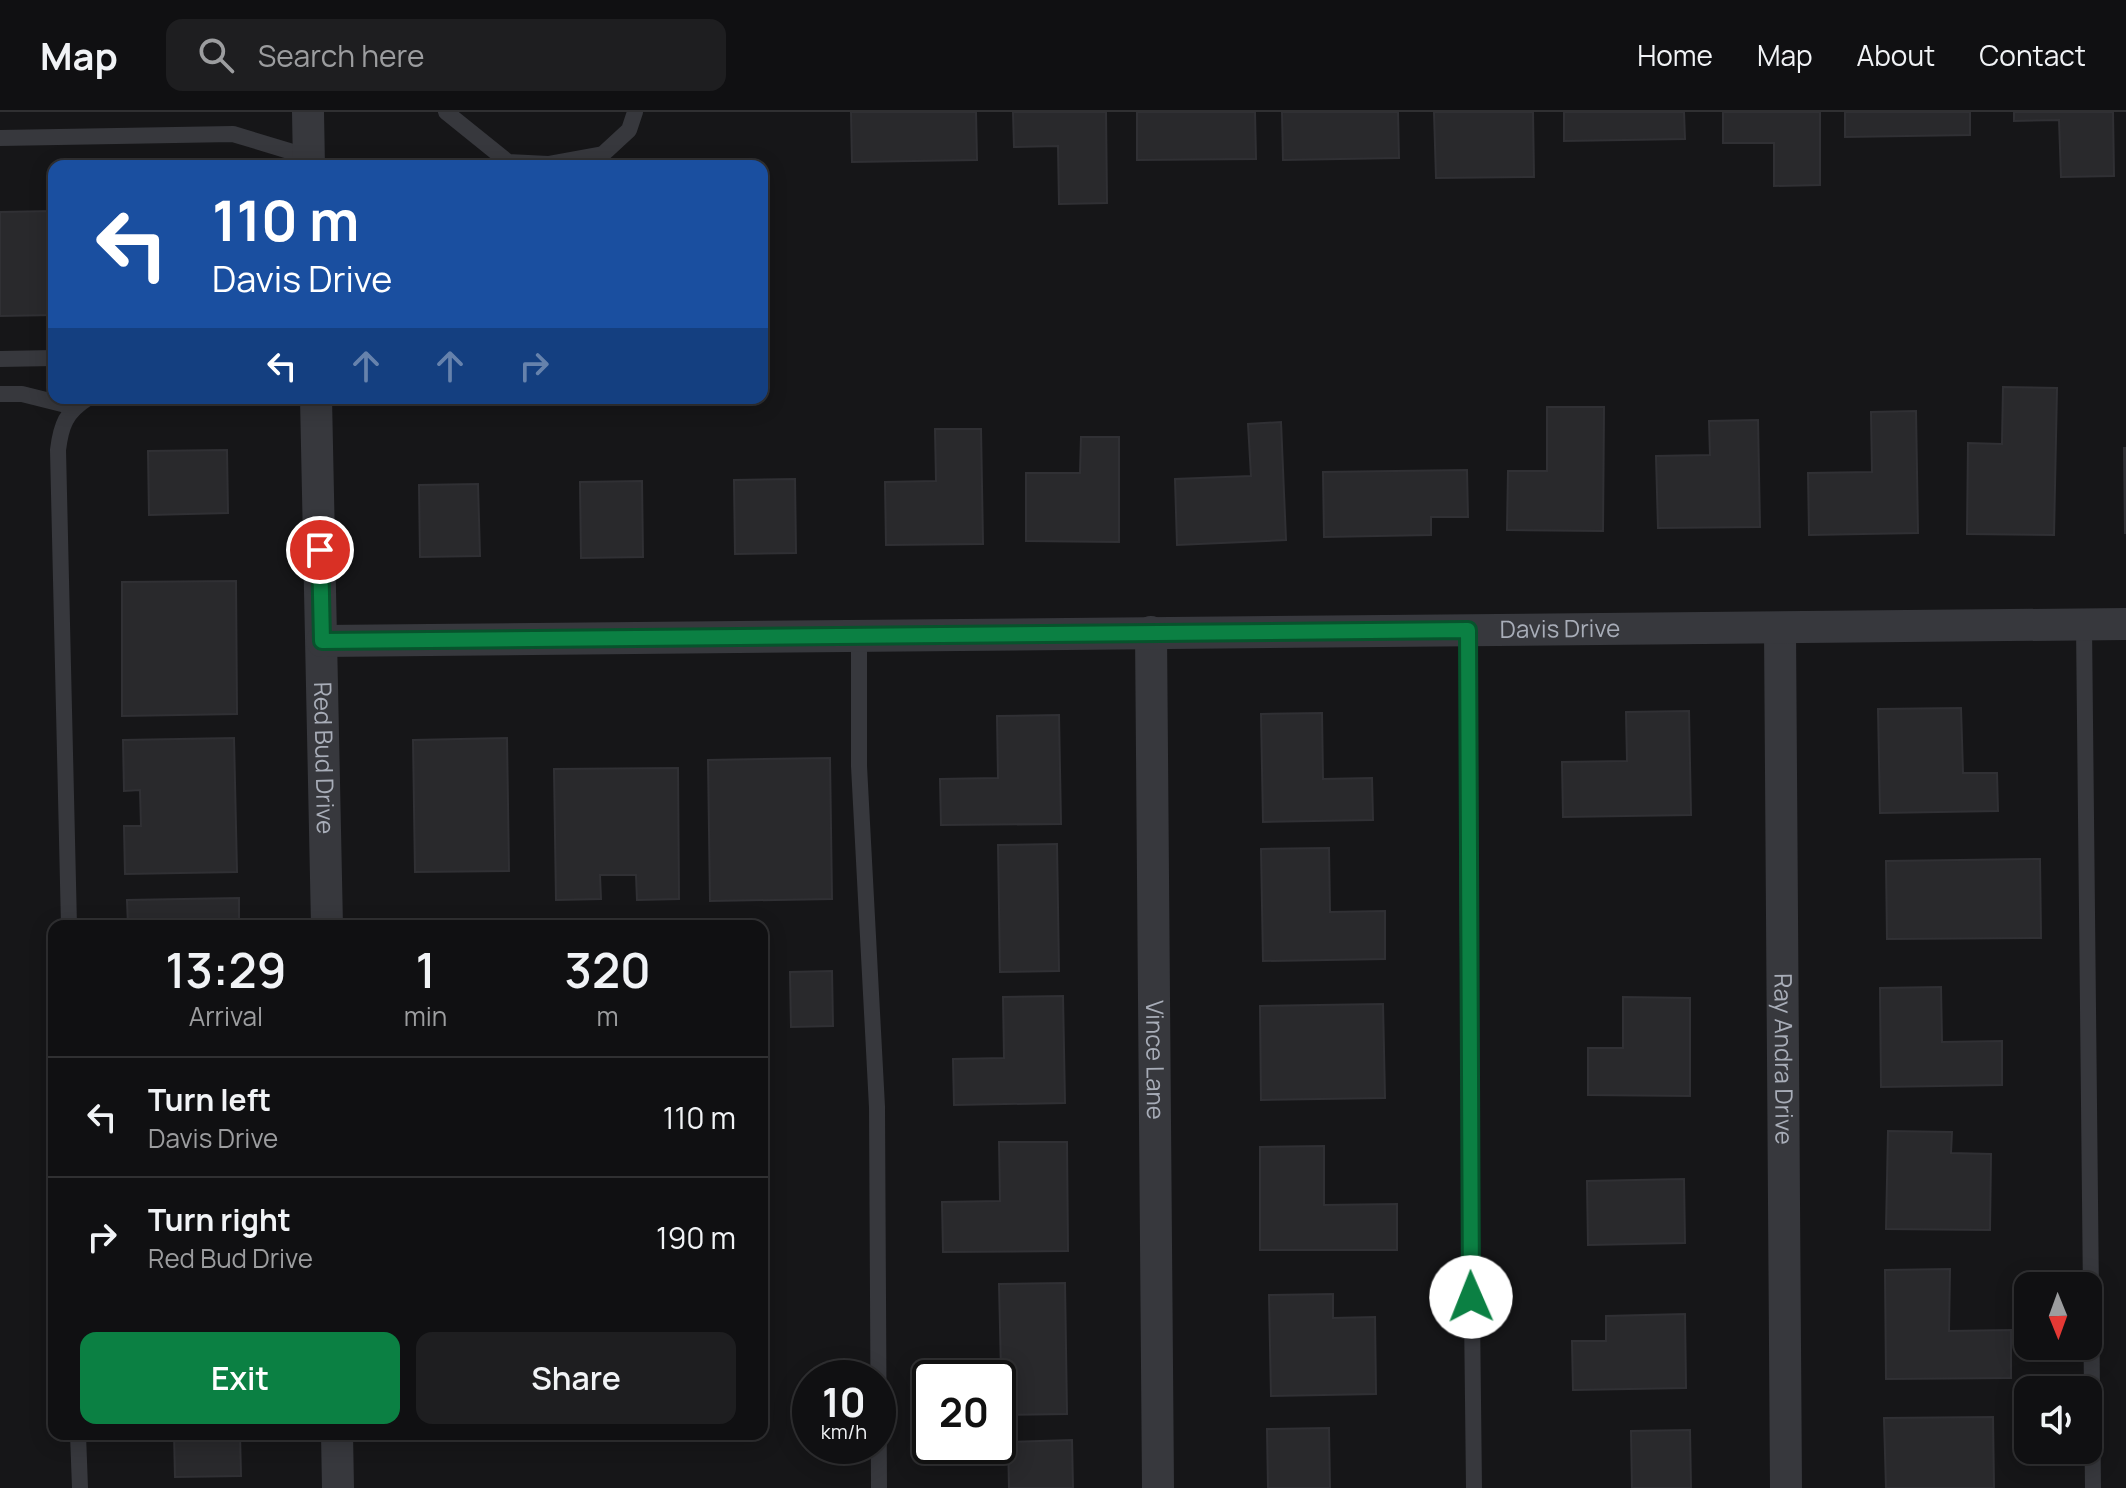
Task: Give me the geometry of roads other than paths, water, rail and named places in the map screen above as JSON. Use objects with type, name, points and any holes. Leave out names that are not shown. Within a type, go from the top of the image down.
[{"type":"street","points":[[308,112],[309,160]]},
{"type":"street","name":"Red Bud Drive","points":[[316,404],[327,920]]},
{"type":"street","name":"Davis Drive","points":[[322,641],[2126,624]]},
{"type":"street","name":"Ray Andra Drive","points":[[1780,629],[1786,1488]]},
{"type":"street","name":"Vince Lane","points":[[1151,632],[1158,1488]]},
{"type":"street","points":[[337,1440],[338,1488]]},
{"type":"lane","points":[[446,112],[506,160]]},
{"type":"lane","points":[[570,160],[603,154],[629,130],[635,112]]},
{"type":"lane","points":[[0,138],[233,134],[306,160]]},
{"type":"lane","points":[[0,359],[48,358]]},
{"type":"lane","points":[[0,394],[48,398]]},
{"type":"lane","points":[[69,920],[58,450],[61,424],[79,404]]},
{"type":"lane","points":[[2084,625],[2093,1488]]},
{"type":"lane","points":[[1468,630],[1467,872],[1474,1488]]},
{"type":"lane","points":[[859,634],[860,796],[877,1107],[879,1488]]},
{"type":"lane","points":[[78,1440],[80,1488]]}]
